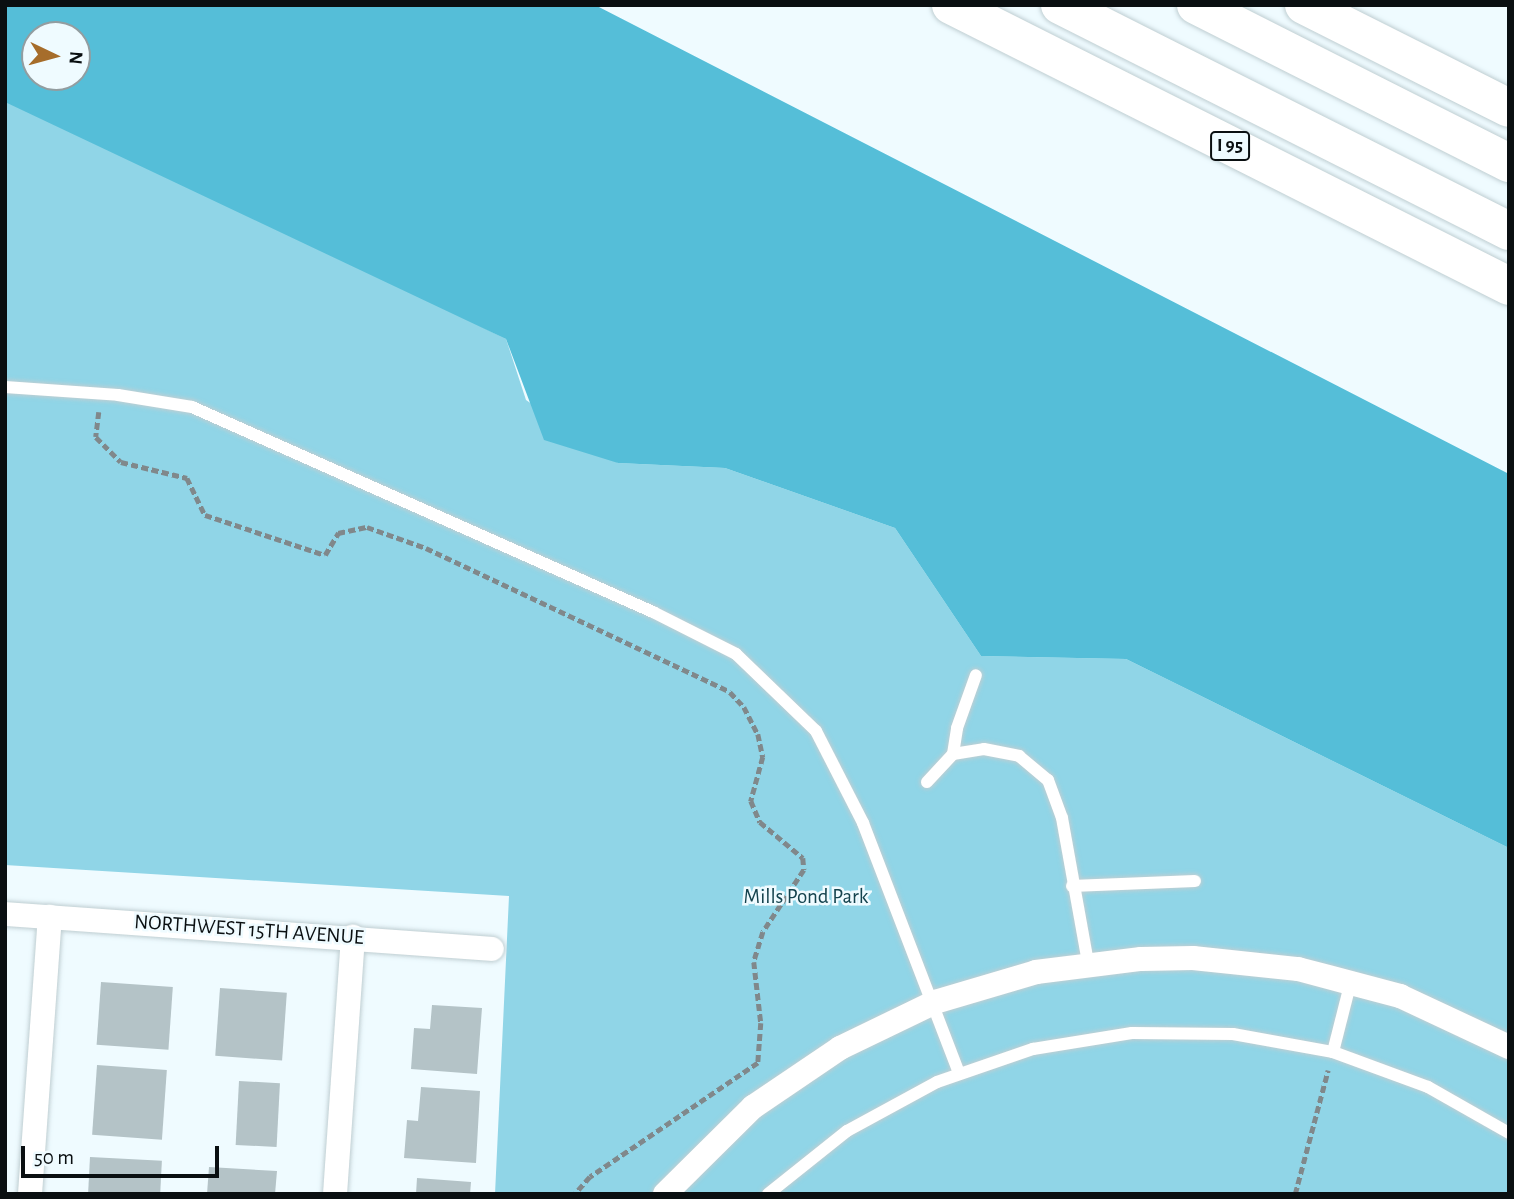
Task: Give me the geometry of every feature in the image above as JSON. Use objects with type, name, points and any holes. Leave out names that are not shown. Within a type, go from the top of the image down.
[{"type":"highway","name":"I 95","points":[[951,5],[1509,286]]},
{"type":"highway","points":[[1060,5],[1509,231]]},
{"type":"highway","points":[[1196,5],[1509,163]]},
{"type":"highway","points":[[1304,5],[1509,108]]},
{"type":"street","name":"NORTHWEST 15TH AVENUE","points":[[5,914],[492,948]]},
{"type":"street","points":[[30,1194],[50,917]]},
{"type":"street","points":[[335,1194],[353,937]]},
{"type":"street","points":[[665,1194],[713,1142],[795,1076],[875,1029],[935,1002],[985,985],[1088,964],[1154,958],[1246,961],[1351,981],[1449,1016],[1509,1046]]},
{"type":"lane","points":[[5,387],[101,394],[192,407],[653,612],[736,654],[816,731],[863,823],[935,1002],[959,1073]]},
{"type":"lane","points":[[927,782],[953,754],[957,728],[976,675]]},
{"type":"lane","points":[[953,754],[984,750],[1019,756],[1048,780],[1062,818],[1088,964]]},
{"type":"lane","points":[[1072,886],[1195,881]]},
{"type":"lane","points":[[1333,1052],[1351,981]]},
{"type":"lane","points":[[768,1194],[848,1131],[959,1073],[1032,1049],[1132,1033],[1233,1034],[1333,1052],[1428,1087],[1509,1133]]},
{"type":"path","points":[[101,394],[96,437],[121,462],[187,478],[205,515],[325,555],[338,533],[367,527],[426,548],[730,692],[744,708],[758,734],[763,757],[751,802],[760,822],[803,858],[804,870],[763,932],[754,962],[761,1023],[758,1063],[590,1177],[575,1194]]},
{"type":"path","points":[[1295,1194],[1333,1052]]},
{"type":"green space","name":"Mills Pond Park","points":[[5,87],[506,339],[526,400],[618,463],[725,468],[895,528],[981,656],[1126,659],[1509,848],[1509,1194],[495,1194],[509,896],[5,865]]},
{"type":"shaded area","points":[[5,5],[595,5],[1509,474],[1509,848],[1126,659],[981,656],[895,528],[725,468],[618,463],[544,440],[506,339],[5,102]]},
{"type":"building","points":[[101,982],[173,987],[168,1050],[97,1045]]},
{"type":"building","points":[[220,988],[287,993],[282,1061],[215,1056]]},
{"type":"building","points":[[432,1005],[482,1008],[477,1074],[411,1069],[414,1028],[430,1029]]},
{"type":"building","points":[[97,1065],[167,1070],[162,1140],[92,1135]]},
{"type":"building","points":[[239,1081],[280,1083],[277,1147],[236,1145]]},
{"type":"building","points":[[421,1087],[480,1091],[476,1163],[404,1158],[407,1120],[418,1121]]},
{"type":"building","points":[[90,1157],[162,1161],[160,1194],[88,1194]]},
{"type":"building","points":[[209,1167],[277,1171],[275,1194],[207,1194]]},
{"type":"building","points":[[417,1178],[471,1182],[470,1194],[416,1194]]}]
